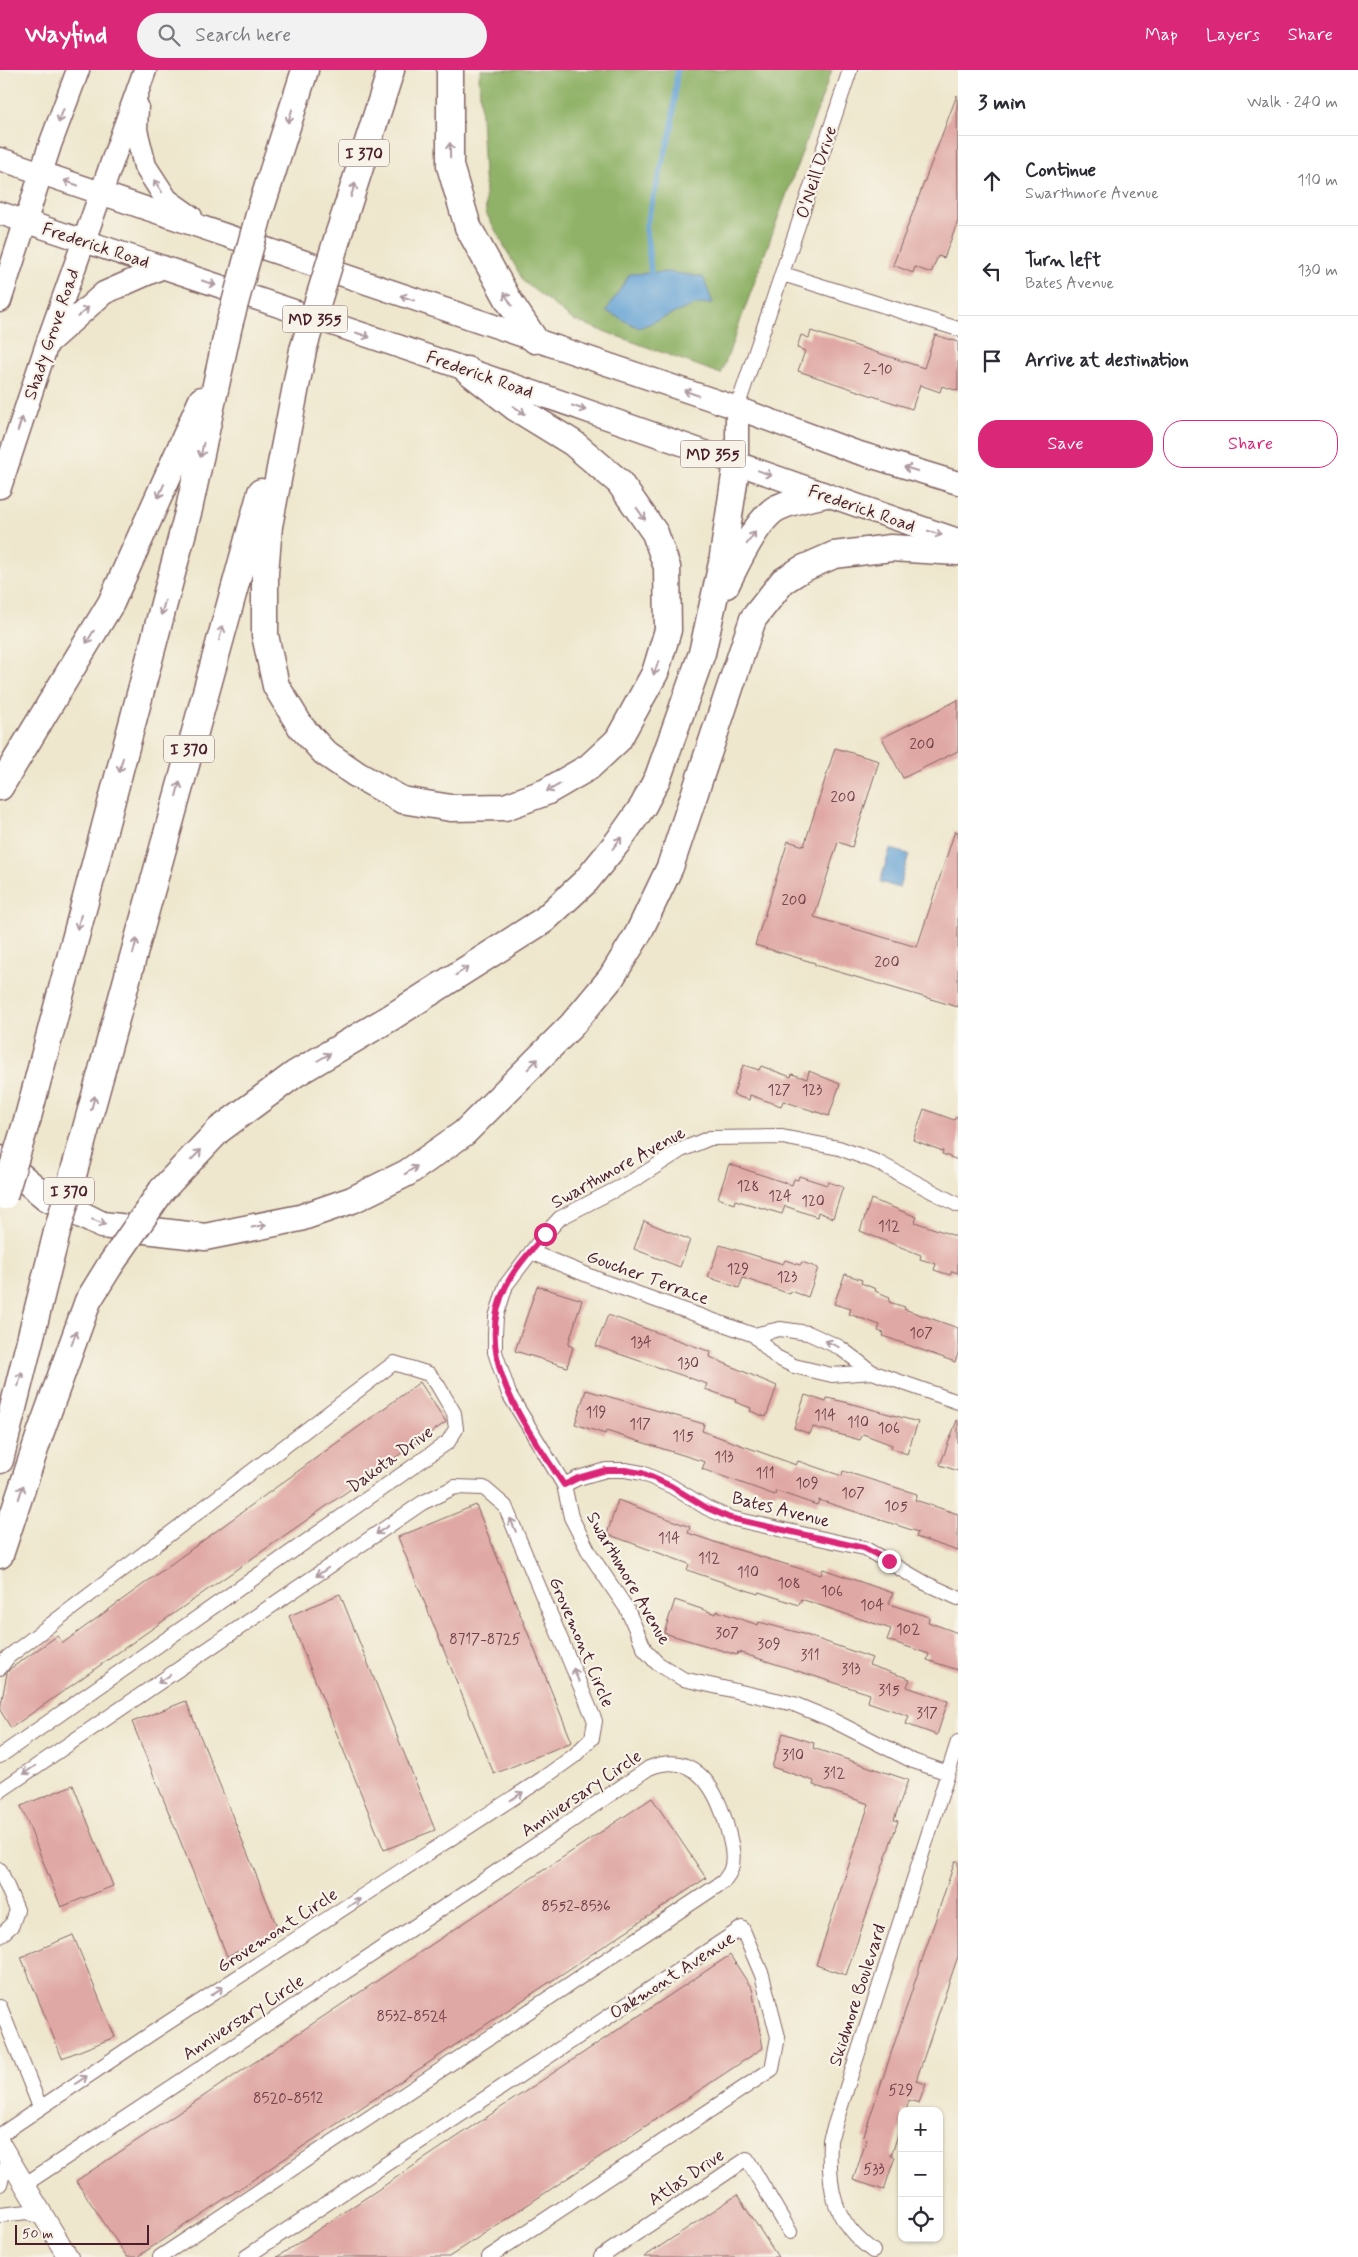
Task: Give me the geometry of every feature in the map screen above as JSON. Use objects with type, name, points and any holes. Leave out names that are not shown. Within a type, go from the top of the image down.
[{"type":"highway","points":[[2,1202],[28,1117],[189,509],[229,325],[260,212],[305,70]]},
{"type":"highway","name":"I 370","points":[[0,1460],[80,1150],[254,514],[338,236],[391,70]]},
{"type":"highway","points":[[450,70],[450,166],[468,227],[508,301],[535,340]]},
{"type":"highway","points":[[303,350],[269,526],[265,573],[265,635],[276,686],[300,727],[324,752],[356,774],[402,800],[451,808],[504,807],[546,792],[589,767],[618,740],[656,672],[668,630],[666,567],[655,533],[619,482],[573,443],[516,408],[467,370]]},
{"type":"highway","points":[[0,787],[111,603],[224,351]]},
{"type":"highway","points":[[0,1555],[40,1434],[85,1310],[109,1267],[162,1190],[219,1130],[295,1074],[390,1018],[544,920],[586,881],[622,836],[658,777],[702,653],[722,562],[736,462]]},
{"type":"highway","points":[[711,612],[746,545],[776,509],[801,499],[822,495]]},
{"type":"highway","points":[[0,1159],[46,1197],[102,1225],[205,1237],[300,1218],[352,1200],[407,1173],[464,1133],[571,1026],[611,978],[638,934],[670,867],[753,619],[782,581],[802,568],[834,555],[891,548],[958,552]]},
{"type":"main road","points":[[1,293],[78,70]]},
{"type":"main road","name":"Shady Grove Road","points":[[0,487],[46,344],[145,70]]},
{"type":"main road","points":[[137,93],[136,130],[145,166],[167,200],[207,230]]},
{"type":"main road","points":[[0,159],[737,408],[853,451],[958,483]]},
{"type":"main road","name":"Frederick Road","points":[[0,213],[467,370],[736,462],[822,495],[958,540]]},
{"type":"main road","points":[[46,344],[104,293],[163,267]]},
{"type":"main road","name":"O'Neill Drive","points":[[736,462],[737,408]]},
{"type":"street","name":"O'Neill Drive","points":[[737,408],[850,70]]},
{"type":"street","points":[[783,274],[958,328]]},
{"type":"street","name":"Swarthmore Avenue","points":[[948,1773],[913,1762],[830,1719],[794,1704],[683,1679],[657,1663],[645,1650],[626,1609],[581,1537],[571,1517],[564,1485],[517,1411],[500,1373],[495,1352],[496,1317],[506,1285],[530,1252],[560,1218],[634,1180],[681,1150],[718,1138],[782,1137],[839,1148],[877,1162],[958,1205]]},
{"type":"street","name":"Goucher Terrace","points":[[530,1252],[602,1282],[754,1335],[776,1357],[794,1366],[832,1375],[872,1372]]},
{"type":"street","name":"Goucher Terrace","points":[[754,1335],[780,1329],[808,1333],[839,1347],[872,1372],[958,1402]]},
{"type":"street","name":"Dakota Drive","points":[[0,1668],[8,1657],[394,1362],[429,1374],[437,1384],[454,1413],[456,1429],[448,1442],[0,1756]]},
{"type":"street","name":"Bates Avenue","points":[[564,1485],[578,1478],[606,1470],[625,1470],[642,1473],[671,1486],[707,1508],[730,1518],[864,1548],[925,1583],[958,1598]]},
{"type":"street","name":"Grovemont Circle","points":[[0,1791],[422,1503],[455,1487],[484,1488],[505,1506],[596,1721],[592,1738],[574,1756],[542,1779],[146,2036],[0,2136]]},
{"type":"street","name":"Skidmore Boulevard","points":[[873,2251],[839,2216],[828,2172],[830,2140],[958,1742]]},
{"type":"street","name":"Anniversary Circle","points":[[24,2184],[480,1883],[649,1768],[663,1762],[681,1763],[708,1782],[720,1806],[733,1855],[731,1869],[723,1882],[160,2257]]},
{"type":"street","points":[[0,1870],[16,1910],[12,1925],[0,1936]]},
{"type":"street","name":"Oakmont Avenue","points":[[246,2257],[742,1928],[762,1975],[778,2038],[772,2069],[489,2257]]},
{"type":"street","points":[[0,2007],[40,2107]]},
{"type":"street","points":[[0,2184],[4,2150]]},
{"type":"street","points":[[4,2150],[68,2257]]},
{"type":"street","name":"Atlas Drive","points":[[602,2257],[747,2159],[790,2232]]},
{"type":"street","points":[[0,2215],[28,2212],[44,2219]]},
{"type":"green space","points":[[481,70],[832,70],[721,374],[573,320],[524,282],[486,213],[479,77]]},
{"type":"water","points":[[668,272],[703,277],[713,303],[694,305],[639,328],[606,311],[630,274]]},
{"type":"water","points":[[890,849],[909,854],[899,888],[880,882]]},
{"type":"building","points":[[957,95],[958,221],[944,258],[938,256],[931,273],[915,267],[913,273],[893,265]]},
{"type":"building","points":[[811,331],[924,368],[935,335],[958,342],[958,391],[942,386],[940,392],[920,385],[912,409],[798,371],[805,351],[797,348],[801,335],[809,338]]},
{"type":"building","points":[[958,700],[958,751],[903,778],[882,738]]},
{"type":"building","points":[[835,748],[879,761],[852,847],[838,842],[814,917],[917,947],[955,831],[958,832],[958,1007],[815,965],[815,963],[755,945],[788,841],[804,846]]},
{"type":"building","points":[[743,1065],[759,1070],[761,1066],[791,1077],[792,1074],[807,1079],[809,1071],[840,1084],[829,1116],[783,1101],[781,1106],[750,1095],[749,1100],[733,1095]]},
{"type":"building","points":[[924,1109],[954,1120],[958,1115],[958,1160],[942,1154],[943,1151],[913,1140]]},
{"type":"building","points":[[729,1164],[792,1185],[794,1179],[798,1180],[799,1176],[827,1185],[828,1182],[843,1187],[833,1218],[818,1212],[817,1217],[785,1206],[782,1214],[735,1200],[734,1204],[718,1198]]},
{"type":"building","points":[[871,1199],[917,1217],[915,1222],[958,1237],[958,1273],[952,1271],[950,1275],[934,1270],[936,1264],[920,1259],[921,1255],[860,1231]]},
{"type":"building","points":[[644,1221],[690,1240],[680,1267],[634,1249]]},
{"type":"building","points":[[720,1245],[783,1264],[785,1260],[800,1265],[802,1262],[818,1268],[808,1297],[791,1291],[790,1294],[743,1278],[739,1288],[708,1277]]},
{"type":"building","points":[[845,1274],[862,1280],[861,1283],[890,1297],[889,1302],[958,1328],[958,1353],[955,1362],[883,1336],[884,1333],[878,1331],[880,1325],[849,1314],[851,1309],[834,1304]]},
{"type":"building","points":[[537,1286],[582,1300],[568,1345],[573,1347],[567,1367],[515,1351]]},
{"type":"building","points":[[608,1315],[711,1352],[710,1357],[777,1386],[766,1417],[750,1411],[751,1408],[735,1402],[736,1400],[705,1389],[707,1384],[596,1346]]},
{"type":"building","points":[[420,1382],[446,1422],[11,1728],[0,1710],[7,1673],[10,1669],[57,1636],[63,1643]]},
{"type":"building","points":[[586,1390],[704,1424],[702,1431],[796,1465],[798,1461],[842,1476],[843,1471],[917,1494],[915,1500],[958,1514],[958,1551],[916,1537],[918,1532],[819,1500],[817,1505],[776,1491],[775,1495],[702,1469],[705,1462],[606,1431],[605,1434],[575,1424]]},
{"type":"building","points":[[805,1395],[826,1402],[827,1398],[845,1402],[918,1422],[907,1454],[891,1448],[892,1445],[863,1434],[860,1440],[813,1427],[810,1434],[794,1428]]},
{"type":"building","points":[[958,1421],[958,1471],[940,1465]]},
{"type":"building","points":[[618,1500],[690,1527],[688,1533],[729,1547],[821,1575],[823,1569],[893,1593],[889,1604],[929,1617],[928,1622],[958,1633],[958,1670],[927,1660],[929,1654],[887,1640],[891,1629],[801,1599],[799,1605],[759,1592],[758,1594],[687,1570],[689,1564],[607,1534]]},
{"type":"building","points":[[476,1505],[572,1742],[494,1774],[398,1537]]},
{"type":"building","points":[[340,1594],[435,1830],[384,1850],[289,1616]]},
{"type":"building","points":[[675,1600],[716,1614],[717,1611],[758,1625],[759,1622],[800,1633],[872,1658],[869,1665],[910,1679],[907,1687],[948,1701],[937,1735],[906,1724],[909,1716],[868,1702],[870,1694],[738,1652],[737,1655],[664,1633]]},
{"type":"building","points":[[186,1701],[280,1934],[227,1956],[132,1722]]},
{"type":"building","points":[[783,1733],[814,1743],[813,1748],[908,1780],[894,1820],[898,1821],[846,1975],[816,1965],[869,1804],[813,1785],[814,1781],[772,1767]]},
{"type":"building","points":[[73,1785],[113,1886],[61,1907],[21,1806]]},
{"type":"building","points":[[652,1798],[706,1878],[137,2257],[127,2257],[76,2181]]},
{"type":"building","points":[[955,1861],[958,1861],[958,1956],[916,2081],[926,2084],[919,2103],[909,2100],[907,2107],[898,2107],[898,2135],[891,2156],[895,2157],[884,2190],[853,2180],[867,2139],[863,2138]]},
{"type":"building","points":[[73,1935],[115,2037],[62,2058],[21,1957]]},
{"type":"building","points":[[730,1955],[752,1989],[763,2048],[449,2257],[277,2257]]},
{"type":"building","points":[[737,2195],[778,2257],[644,2257]]},
{"type":"waterway","points":[[651,273],[646,226],[672,127],[677,70]]},
{"type":"route","points":[[545,1234],[506,1285],[496,1317],[495,1352],[500,1373],[517,1411],[564,1485],[578,1478],[606,1470],[625,1470],[642,1473],[671,1486],[707,1508],[730,1518],[864,1548],[889,1561]]}]
